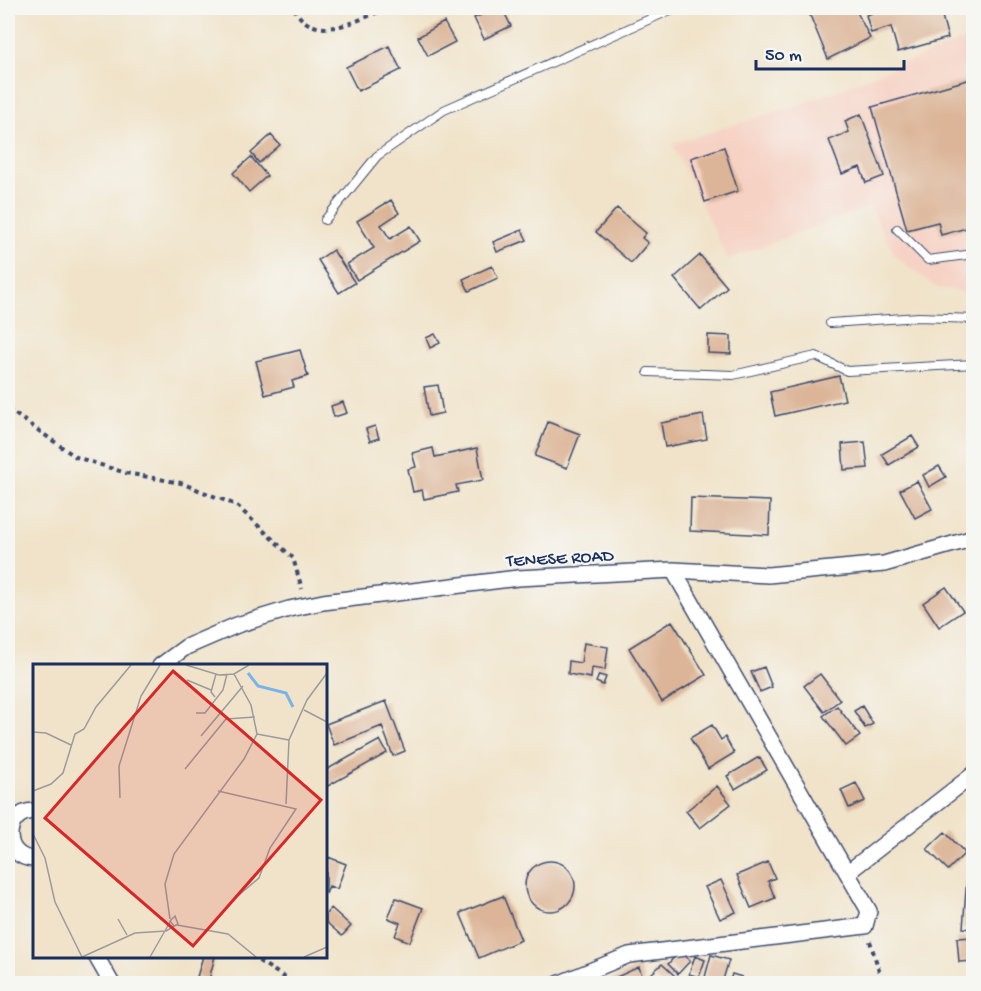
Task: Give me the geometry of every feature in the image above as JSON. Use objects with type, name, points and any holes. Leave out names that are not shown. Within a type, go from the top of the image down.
[{"type":"street","name":"TENESE ROAD","points":[[163,664],[186,647],[237,625],[306,605],[397,591],[518,578],[673,570],[768,575],[884,564],[974,538]]},
{"type":"street","points":[[558,984],[629,955],[865,926],[869,911],[673,570]]},
{"type":"street","points":[[847,873],[974,774]]},
{"type":"street","points":[[32,862],[11,850],[9,836],[10,822],[33,809]]},
{"type":"street","points":[[97,958],[112,984]]},
{"type":"lane","points":[[325,220],[377,156],[444,110],[675,8]]},
{"type":"lane","points":[[897,229],[928,260],[974,254]]},
{"type":"lane","points":[[830,323],[919,317],[974,319]]},
{"type":"lane","points":[[648,372],[734,375],[816,356],[847,371],[974,364]]},
{"type":"path","points":[[294,8],[300,20],[320,29],[351,23],[388,8]]},
{"type":"path","points":[[8,409],[76,457],[126,473],[181,483],[236,505],[293,558],[306,605]]},
{"type":"path","points":[[865,926],[884,984]]},
{"type":"path","points":[[253,958],[296,984]]},
{"type":"shaded area","points":[[973,36],[973,293],[937,288],[895,256],[870,206],[728,259],[672,144],[804,103]]},
{"type":"building","points":[[502,8],[511,26],[484,39],[474,18]]},
{"type":"building","points":[[807,8],[855,8],[870,38],[828,59]]},
{"type":"building","points":[[888,8],[959,8],[960,11],[942,16],[948,38],[898,52],[891,27],[871,33],[866,15]]},
{"type":"building","points":[[444,22],[455,42],[428,56],[418,37]]},
{"type":"building","points":[[389,46],[401,70],[358,91],[346,67]]},
{"type":"building","points":[[971,79],[974,88],[974,226],[941,235],[938,222],[907,230],[872,107]]},
{"type":"building","points":[[861,114],[884,176],[866,183],[860,167],[842,174],[829,140],[849,132],[845,121]]},
{"type":"building","points":[[271,135],[280,145],[259,163],[251,153]]},
{"type":"building","points":[[724,147],[738,191],[705,202],[691,158]]},
{"type":"building","points":[[251,157],[267,176],[249,192],[233,173]]},
{"type":"building","points":[[391,200],[399,213],[381,225],[390,239],[411,226],[420,241],[357,280],[347,264],[374,248],[357,221]]},
{"type":"building","points":[[617,208],[646,233],[642,238],[648,243],[631,263],[596,232]]},
{"type":"building","points":[[522,230],[527,240],[497,252],[493,242]]},
{"type":"building","points":[[333,250],[355,283],[339,293],[318,260]]},
{"type":"building","points":[[700,255],[727,287],[701,310],[674,278]]},
{"type":"building","points":[[492,266],[498,278],[469,291],[463,279]]},
{"type":"building","points":[[435,334],[440,343],[430,348],[426,338]]},
{"type":"building","points":[[708,335],[731,336],[731,354],[708,353]]},
{"type":"building","points":[[300,350],[308,376],[292,381],[294,387],[265,395],[256,361]]},
{"type":"building","points":[[839,376],[845,400],[775,416],[770,392]]},
{"type":"building","points":[[438,385],[443,413],[429,416],[424,387]]},
{"type":"building","points":[[343,402],[347,413],[334,417],[331,406]]},
{"type":"building","points":[[703,415],[707,439],[665,447],[661,423]]},
{"type":"building","points":[[548,422],[580,434],[567,468],[535,456]]},
{"type":"building","points":[[375,426],[379,438],[370,441],[366,429]]},
{"type":"building","points":[[912,436],[919,447],[889,465],[882,454]]},
{"type":"building","points":[[865,442],[868,468],[844,470],[842,444]]},
{"type":"building","points":[[433,448],[435,457],[477,448],[483,480],[456,485],[458,492],[424,499],[422,490],[413,492],[408,469],[416,467],[412,453]]},
{"type":"building","points":[[939,466],[946,477],[929,487],[923,475]]},
{"type":"building","points":[[917,481],[932,509],[915,518],[900,490]]},
{"type":"building","points":[[691,498],[770,501],[769,535],[690,531]]},
{"type":"building","points":[[946,587],[963,611],[939,627],[923,603]]},
{"type":"building","points":[[672,621],[706,675],[662,702],[629,648]]},
{"type":"building","points":[[584,643],[608,647],[605,670],[592,668],[591,678],[568,674],[569,661],[581,663]]},
{"type":"building","points":[[764,667],[772,687],[760,692],[751,672]]},
{"type":"building","points":[[820,674],[840,700],[824,712],[804,686]]},
{"type":"building","points":[[599,675],[606,677],[603,685],[596,682]]},
{"type":"building","points":[[386,701],[405,751],[393,756],[382,726],[334,745],[327,724]]},
{"type":"building","points":[[837,706],[860,736],[846,746],[823,716]]},
{"type":"building","points":[[862,706],[873,724],[865,728],[854,711]]},
{"type":"building","points":[[712,725],[721,740],[725,737],[734,753],[708,769],[690,738]]},
{"type":"building","points":[[380,740],[387,753],[327,786],[327,769]]},
{"type":"building","points":[[759,757],[767,770],[735,789],[727,776]]},
{"type":"building","points":[[856,783],[865,801],[849,808],[841,790]]},
{"type":"building","points":[[717,786],[731,804],[700,828],[686,811]]},
{"type":"building","points":[[945,832],[965,853],[948,870],[927,849]]},
{"type":"building","points":[[328,857],[346,864],[337,889],[329,886],[327,891]]},
{"type":"building","points":[[550,861],[568,868],[575,886],[568,904],[550,911],[532,904],[525,886],[532,868]]},
{"type":"building","points":[[768,862],[775,878],[768,881],[775,898],[751,908],[737,875]]},
{"type":"building","points":[[967,877],[974,878],[974,929],[963,928]]},
{"type":"building","points":[[721,880],[736,912],[720,919],[705,887]]},
{"type":"building","points":[[503,896],[521,940],[479,958],[460,913]]},
{"type":"building","points":[[396,898],[423,908],[410,942],[395,936],[400,923],[388,918]]},
{"type":"building","points":[[331,908],[351,926],[342,936],[327,923],[327,913]]},
{"type":"building","points":[[974,937],[974,961],[959,962],[957,938]]},
{"type":"building","points":[[680,951],[690,961],[678,974],[668,964]]},
{"type":"building","points":[[711,955],[729,960],[722,983],[705,977]]},
{"type":"building","points":[[695,956],[705,960],[699,977],[689,974]]},
{"type":"building","points":[[202,958],[214,958],[209,980],[197,977]]},
{"type":"building","points":[[662,964],[675,976],[668,984],[661,984],[651,974]]},
{"type":"building","points":[[639,967],[644,981],[638,984],[601,984]]},
{"type":"building","points":[[732,974],[742,977],[740,984],[729,984]]}]
